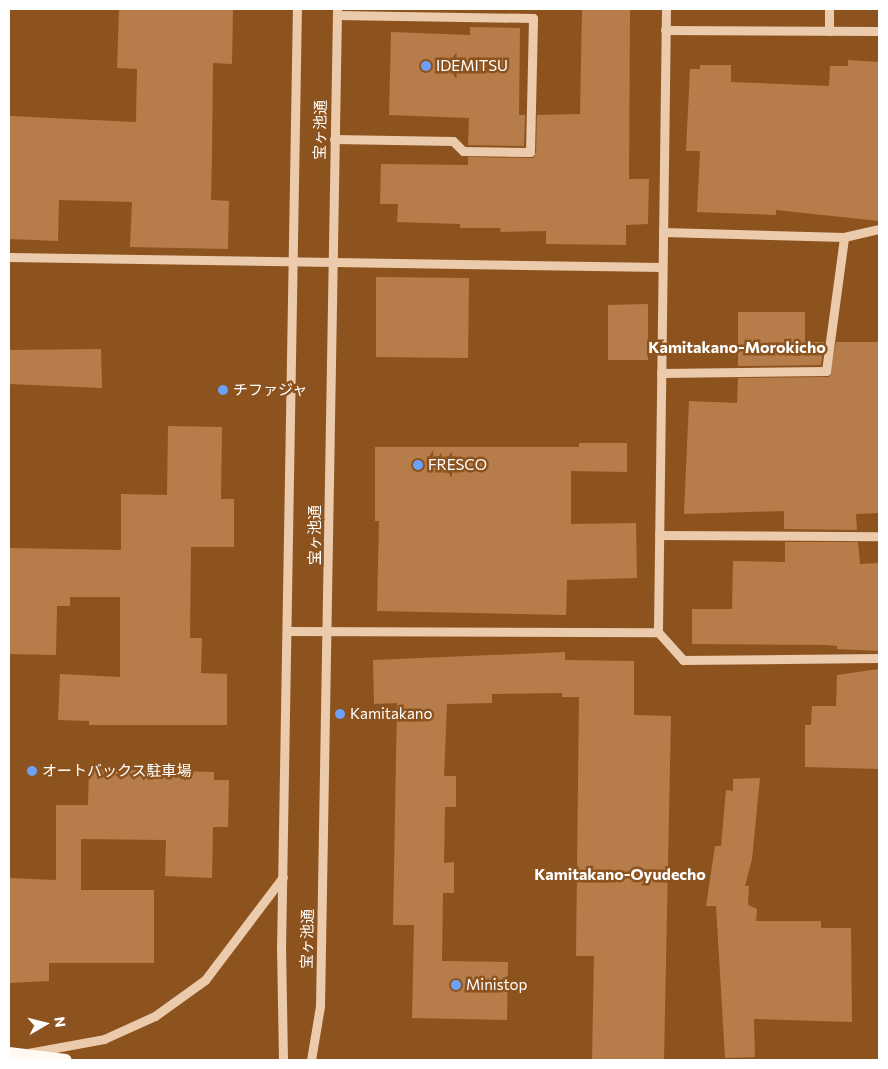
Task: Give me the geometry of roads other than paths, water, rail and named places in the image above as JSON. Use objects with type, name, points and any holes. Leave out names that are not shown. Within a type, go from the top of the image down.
[{"type":"main road","points":[[15,1053],[66,1060]]},
{"type":"street","name":"宝ヶ池通","points":[[283,1060],[283,877],[297,9]]},
{"type":"street","points":[[666,9],[658,632],[683,660],[879,658]]},
{"type":"street","points":[[829,9],[829,31]]},
{"type":"street","name":"宝ヶ池通","points":[[311,1060],[320,1006],[328,631],[330,262],[337,12]]},
{"type":"street","points":[[334,139],[453,141],[462,151],[530,152],[533,18],[337,12]]},
{"type":"street","points":[[665,30],[879,31]]},
{"type":"street","points":[[663,232],[844,236],[879,229]]},
{"type":"street","points":[[661,373],[826,371],[844,236]]},
{"type":"street","points":[[9,257],[292,263],[662,267]]},
{"type":"street","points":[[659,535],[879,536]]},
{"type":"street","points":[[287,630],[658,632]]},
{"type":"street","points":[[15,1053],[104,1039],[156,1016],[205,980],[283,877]]},
{"type":"place","name":"IDEMITSU","points":[[426,66]]},
{"type":"place","name":"チファジャ","points":[[223,390]]},
{"type":"place","name":"FRESCO","points":[[418,465]]},
{"type":"place","name":"Kamitakano","points":[[340,714]]},
{"type":"place","name":"オートバックス駐車場","points":[[32,771]]},
{"type":"place","name":"Ministop","points":[[456,985]]},
{"type":"district","name":"Kamitakano-Morokicho","points":[[737,347]]},
{"type":"district","name":"Kamitakano-Oyudecho","points":[[620,874]]}]
